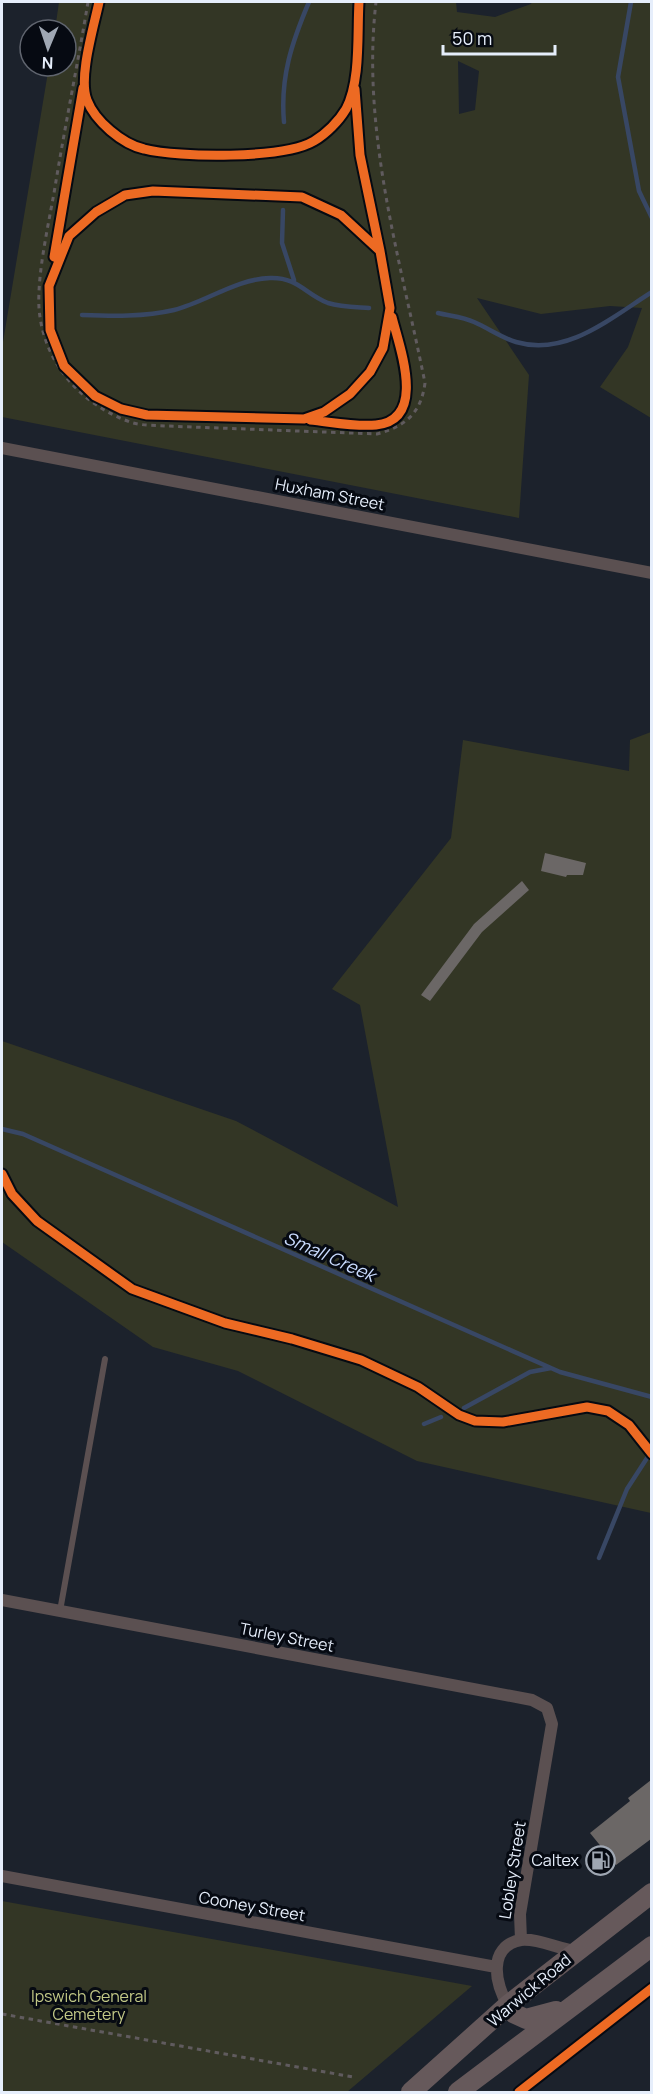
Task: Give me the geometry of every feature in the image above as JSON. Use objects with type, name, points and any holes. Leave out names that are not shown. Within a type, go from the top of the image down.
[{"type":"main road","name":"Warwick Road","points":[[411,2092],[508,2006],[651,1893]]},
{"type":"main road","points":[[458,2092],[651,1946]]},
{"type":"main road","points":[[508,2006],[515,2014],[526,2019],[572,2007]]},
{"type":"street","name":"Huxham Street","points":[[2,448],[651,573]]},
{"type":"street","name":"Turley Street","points":[[2,1600],[532,1700],[547,1708],[552,1724]]},
{"type":"street","name":"Lobley Street","points":[[496,1967],[503,1950],[521,1940],[520,1914],[552,1724]]},
{"type":"street","name":"Cooney Street","points":[[2,1876],[496,1967]]},
{"type":"street","points":[[521,1940],[576,1951]]},
{"type":"street","points":[[496,1967],[497,1982],[508,2006]]},
{"type":"lane","points":[[60,1611],[105,1359]]},
{"type":"path","points":[[88,2],[81,13],[57,149],[39,306],[47,347],[62,373],[78,392],[99,408],[132,423],[377,434],[397,428],[413,417],[423,398],[425,383],[379,154],[371,78],[376,2]]},
{"type":"path","points":[[78,122],[99,2]]},
{"type":"path","points":[[81,13],[96,15]]},
{"type":"path","points":[[57,149],[72,152]]},
{"type":"path","points":[[47,347],[53,264]]},
{"type":"path","points":[[47,347],[95,396],[121,409],[143,414],[285,420]]},
{"type":"path","points":[[324,421],[375,425],[387,422],[395,415]]},
{"type":"path","points":[[2,2014],[353,2077]]},
{"type":"green space","points":[[59,2],[456,2],[457,12],[495,17],[532,2],[651,2],[651,418],[600,387],[628,347],[642,308],[610,306],[541,314],[477,298],[529,375],[519,518],[2,417],[2,348],[47,78],[78,78],[78,18],[57,18]],"holes":[[[458,61],[479,71],[475,110],[459,114]]]},
{"type":"green space","points":[[651,732],[651,1513],[417,1461],[238,1371],[153,1347],[2,1242],[2,1041],[236,1121],[398,1207],[360,1005],[332,989],[451,838],[463,740],[629,771],[630,740]]},
{"type":"green space","name":"Ipswich General Cemetery","points":[[2,1901],[472,1986],[347,2092],[2,2092]]},
{"type":"building","points":[[545,853],[586,863],[583,875],[567,875],[566,877],[541,871]]},
{"type":"building","points":[[522,881],[529,890],[482,932],[430,1001],[421,995],[474,924]]},
{"type":"building","points":[[651,1780],[651,1839],[616,1865],[590,1833],[630,1801],[628,1798]]},
{"type":"waterway","points":[[284,122],[284,90],[289,60],[297,31],[309,2]]},
{"type":"waterway","points":[[631,2],[618,77],[639,191],[652,218]]},
{"type":"waterway","points":[[283,210],[282,243],[294,280]]},
{"type":"waterway","points":[[82,315],[128,316],[174,310],[233,286],[270,278],[280,278],[295,283],[328,303],[369,308]]},
{"type":"waterway","points":[[438,313],[470,320],[516,342],[535,345],[553,344],[588,332],[652,292]]},
{"type":"waterway","name":"Small Creek","points":[[2,1129],[23,1134],[560,1372],[652,1397]]},
{"type":"waterway","points":[[464,1408],[530,1372],[551,1368]]},
{"type":"waterway","points":[[424,1424],[441,1417]]},
{"type":"waterway","points":[[599,1558],[627,1489],[649,1455]]},
{"type":"cycle path","points":[[99,2],[84,79],[87,100],[96,116],[118,137],[144,149],[205,155],[256,154],[300,147],[314,141],[332,127],[346,109],[354,85],[359,2]]},
{"type":"cycle path","points":[[54,257],[83,88]]},
{"type":"cycle path","points":[[355,89],[360,155],[380,251]]},
{"type":"cycle path","points":[[153,191],[302,197],[341,215],[380,251],[390,308],[383,348],[370,372],[350,394],[324,412],[304,419],[147,415],[121,409],[95,396],[64,366],[50,330],[49,286],[69,236],[96,212],[125,195],[153,191]]},
{"type":"cycle path","points":[[310,420],[351,425],[376,425],[392,420],[401,410],[406,396],[406,380],[392,317]]},
{"type":"cycle path","points":[[2,1174],[12,1194],[37,1221],[132,1289],[225,1323],[292,1339],[361,1360],[418,1387],[459,1415],[475,1421],[503,1422],[587,1407],[608,1411],[629,1425],[652,1454]]},
{"type":"cycle path","points":[[519,2092],[652,1988]]},
{"type":"place","name":"Caltex","points":[[600,1860]]}]
